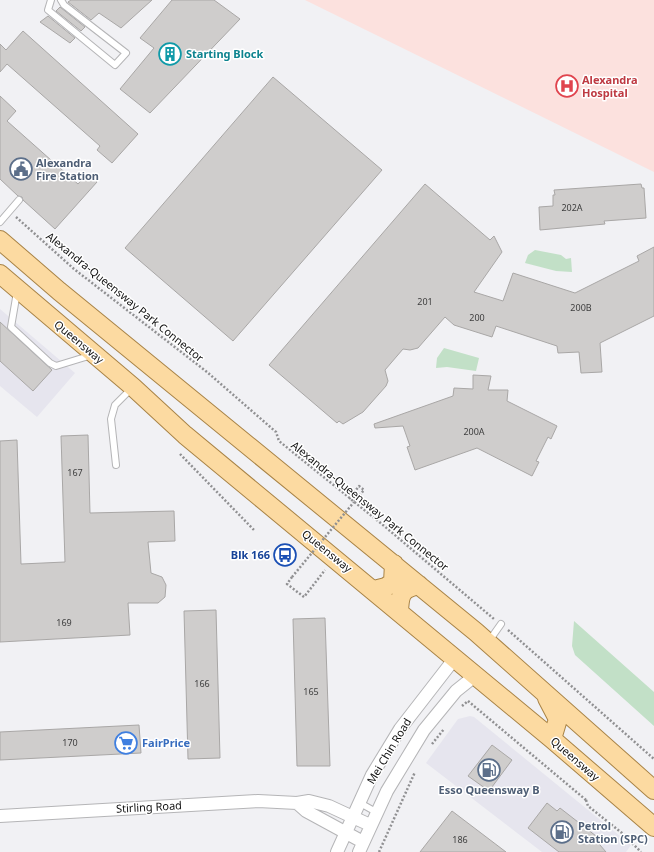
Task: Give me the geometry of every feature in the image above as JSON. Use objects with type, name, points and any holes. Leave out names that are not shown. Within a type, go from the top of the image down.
[{"type":"main road","points":[[0,240],[60,291],[488,642],[654,790]]},
{"type":"main road","name":"Queensway","points":[[0,274],[133,387],[185,435],[476,675],[654,827]]},
{"type":"main road","points":[[374,590],[386,587],[393,582],[394,564]]},
{"type":"main road","points":[[399,611],[402,593],[407,588],[419,585]]},
{"type":"main road","points":[[539,686],[558,719],[552,739]]},
{"type":"street","name":"Mei Chin Road","points":[[337,852],[352,816],[360,803],[372,775],[400,729],[455,658]]},
{"type":"street","name":"Mei Chin Road","points":[[361,847],[387,791],[424,730],[456,691],[476,675]]},
{"type":"street","name":"Stirling Road","points":[[0,816],[258,801],[297,803],[309,801],[329,806],[370,825]]},
{"type":"street","points":[[297,803],[306,811],[325,820],[361,847]]},
{"type":"lane","points":[[51,0],[48,10],[115,65],[126,52],[64,5],[61,0]]},
{"type":"lane","points":[[0,222],[19,200]]},
{"type":"lane","points":[[18,289],[11,327],[50,363],[56,366],[94,354]]},
{"type":"lane","points":[[116,465],[111,419],[115,405],[133,387]]},
{"type":"lane","points":[[488,642],[501,624]]},
{"type":"lane","points":[[360,803],[376,812]]},
{"type":"path","name":"Alexandra-Queensway Park Connector","points":[[9,212],[74,269],[207,372],[276,432],[279,441],[349,499],[383,524],[501,624],[654,760]]},
{"type":"path","points":[[336,558],[304,597],[287,584],[364,490],[359,486],[349,499]]},
{"type":"path","points":[[456,691],[586,800],[588,806],[622,833],[641,852]]},
{"type":"path","points":[[459,708],[468,701]]},
{"type":"path","points":[[430,748],[446,725]]},
{"type":"path","points":[[379,852],[418,767]]},
{"type":"shaded area","name":"Alexandra Hospital","points":[[305,0],[654,0],[654,172]]},
{"type":"shaded area","points":[[0,309],[75,373],[37,417],[0,386]]},
{"type":"shaded area","points":[[470,716],[474,717],[631,845],[626,852],[542,852],[426,763],[458,719]]},
{"type":"green space","points":[[535,250],[561,255],[566,259],[571,258],[572,272],[556,271],[525,263],[528,255]]},
{"type":"green space","points":[[444,348],[479,358],[476,371],[447,367],[436,368],[437,358]]},
{"type":"green space","points":[[574,621],[654,692],[654,726],[575,655],[572,646]]},
{"type":"building","points":[[71,0],[152,0],[121,28],[99,13],[91,20],[68,2]]},
{"type":"building","name":"Starting Block","points":[[172,0],[214,0],[240,19],[150,113],[120,89],[154,48],[140,38]]},
{"type":"building","points":[[60,7],[85,27],[81,31],[56,11]]},
{"type":"building","points":[[48,16],[75,38],[70,43],[40,22]]},
{"type":"building","points":[[23,31],[138,134],[112,163],[97,150],[100,146],[7,64],[0,72],[0,44],[6,50]]},
{"type":"building","points":[[273,77],[382,170],[233,341],[125,248]]},
{"type":"building","points":[[0,96],[16,111],[7,121],[78,184],[88,173],[97,182],[55,229],[23,200],[22,197],[18,196],[0,179]]},
{"type":"building","points":[[425,184],[490,240],[494,236],[502,252],[474,292],[503,301],[513,273],[575,293],[639,261],[637,256],[654,247],[654,316],[600,343],[602,372],[581,373],[579,352],[558,353],[557,346],[496,326],[492,337],[454,325],[445,317],[418,348],[410,350],[403,349],[385,370],[388,381],[386,386],[363,412],[343,424],[339,421],[337,423],[269,365]]},
{"type":"building","points":[[641,184],[642,188],[644,188],[646,218],[604,221],[605,224],[540,230],[539,207],[553,206],[553,195],[555,195],[554,190]]},
{"type":"building","points":[[0,322],[52,370],[33,391],[0,361]]},
{"type":"building","points":[[473,375],[491,376],[488,390],[508,390],[507,401],[557,426],[551,439],[548,437],[536,461],[539,462],[532,476],[477,448],[415,470],[407,447],[410,446],[403,426],[375,428],[374,424],[453,396],[454,388],[473,389]]},
{"type":"building","points":[[88,435],[90,513],[174,511],[175,541],[148,542],[151,573],[162,577],[166,585],[165,597],[158,603],[128,603],[130,635],[0,642],[0,441],[17,440],[21,564],[65,562],[61,436]]},
{"type":"building","points":[[216,610],[220,758],[188,759],[184,611]]},
{"type":"building","points":[[325,618],[330,766],[297,766],[293,619]]},
{"type":"building","points":[[139,725],[141,753],[0,760],[0,732]]},
{"type":"building","name":"Esso Queensway B","points":[[492,745],[512,760],[489,791],[468,776]]},
{"type":"building","name":"Petrol Station (SPC)","points":[[547,803],[557,811],[560,808],[596,836],[594,838],[606,852],[559,852],[528,828]]},
{"type":"building","points":[[452,811],[506,852],[420,852]]},
{"type":"place","name":"Starting Block","points":[[170,54]]},
{"type":"place","name":"Alexandra Hospital","points":[[567,86]]},
{"type":"place","name":"Alexandra Fire Station","points":[[21,169]]},
{"type":"place","name":"Blk 166","points":[[285,555]]},
{"type":"place","name":"FairPrice","points":[[126,743]]},
{"type":"place","name":"Esso Queensway B","points":[[489,770]]},
{"type":"place","name":"Petrol Station (SPC)","points":[[562,832]]}]
